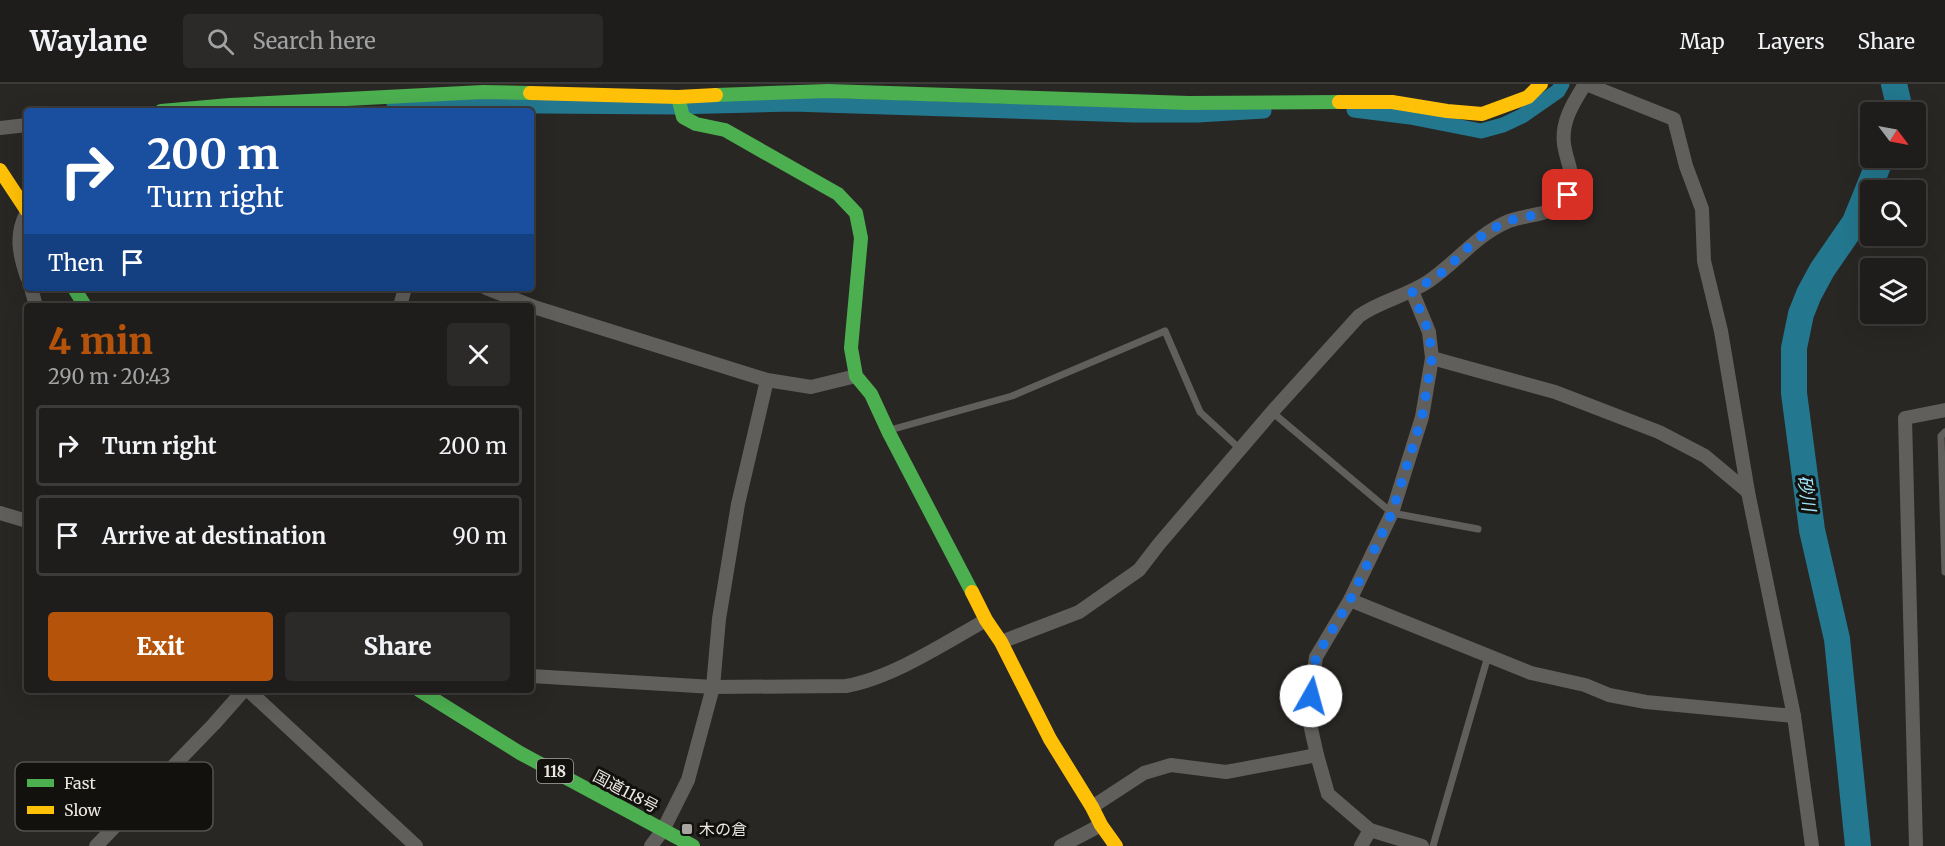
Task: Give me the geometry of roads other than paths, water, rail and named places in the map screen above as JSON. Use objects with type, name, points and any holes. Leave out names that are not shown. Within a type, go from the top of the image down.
[{"type":"main road","points":[[196,108],[483,92],[680,106],[827,88],[1189,103],[1392,102],[1482,114],[1528,97],[1541,84]]},
{"type":"main road","points":[[680,106],[696,124],[726,130],[838,194],[856,213],[861,238],[851,348],[856,376],[871,394],[986,620],[1001,642],[1050,739],[1116,846]]},
{"type":"main road","points":[[0,170],[24,207]]},
{"type":"main road","name":"国道118号","points":[[423,693],[505,743],[693,846]]},
{"type":"street","points":[[1001,642],[1079,612],[1139,570],[1240,449],[1359,315],[1426,283],[1444,271],[1475,241],[1492,229],[1511,220],[1546,213],[1558,206],[1568,195],[1573,180],[1564,143],[1564,126],[1570,110],[1586,84],[1674,119],[1686,166],[1702,209],[1704,261],[1720,331],[1748,492],[1794,716],[1812,846]]},
{"type":"street","points":[[0,128],[24,125]]},
{"type":"street","points":[[24,218],[19,228],[21,259],[24,268]]},
{"type":"street","points":[[494,291],[524,303]]},
{"type":"street","points":[[1412,291],[1429,332],[1432,358],[1422,417],[1392,513],[1350,600],[1316,657],[1308,715],[1328,794],[1371,830],[1422,846]]},
{"type":"street","points":[[534,307],[766,380],[811,387],[856,376]]},
{"type":"street","points":[[1432,358],[1555,392],[1659,432],[1705,456],[1748,492]]},
{"type":"street","points":[[651,846],[663,830],[688,780],[713,687],[720,619],[738,504],[766,380]]},
{"type":"street","points":[[1916,846],[1905,418],[1945,410]]},
{"type":"street","points":[[0,513],[24,520]]},
{"type":"street","points":[[1350,600],[1531,673],[1585,686],[1609,695],[1646,702],[1794,716]]},
{"type":"street","points":[[534,676],[713,687],[846,686],[865,683],[888,673],[986,620]]},
{"type":"street","points":[[177,762],[243,693]]},
{"type":"street","points":[[249,693],[416,846]]},
{"type":"street","points":[[1092,807],[1144,773],[1171,765],[1226,772],[1317,755]]},
{"type":"street","points":[[1061,846],[1101,825]]},
{"type":"street","points":[[1361,846],[1371,830]]},
{"type":"street","points":[[96,846],[111,831]]},
{"type":"lane","points":[[888,430],[1012,396],[1164,331],[1200,412],[1240,449]]},
{"type":"lane","points":[[1272,412],[1392,513],[1478,529]]},
{"type":"lane","points":[[1945,432],[1941,436],[1945,572]]},
{"type":"lane","points":[[1433,846],[1488,656]]},
{"type":"waterway","points":[[1354,110],[1410,117],[1481,131],[1503,125],[1522,116],[1558,91],[1562,84]]},
{"type":"waterway","name":"砂川","points":[[1894,84],[1898,102]]},
{"type":"waterway","points":[[394,105],[674,107],[792,104],[1133,115],[1198,115],[1264,111]]},
{"type":"waterway","name":"砂川","points":[[1858,846],[1837,639],[1812,530],[1794,393],[1794,348],[1801,314],[1809,294],[1822,270],[1855,222],[1877,168]]},
{"type":"place","name":"木の倉","points":[[687,829]]}]
